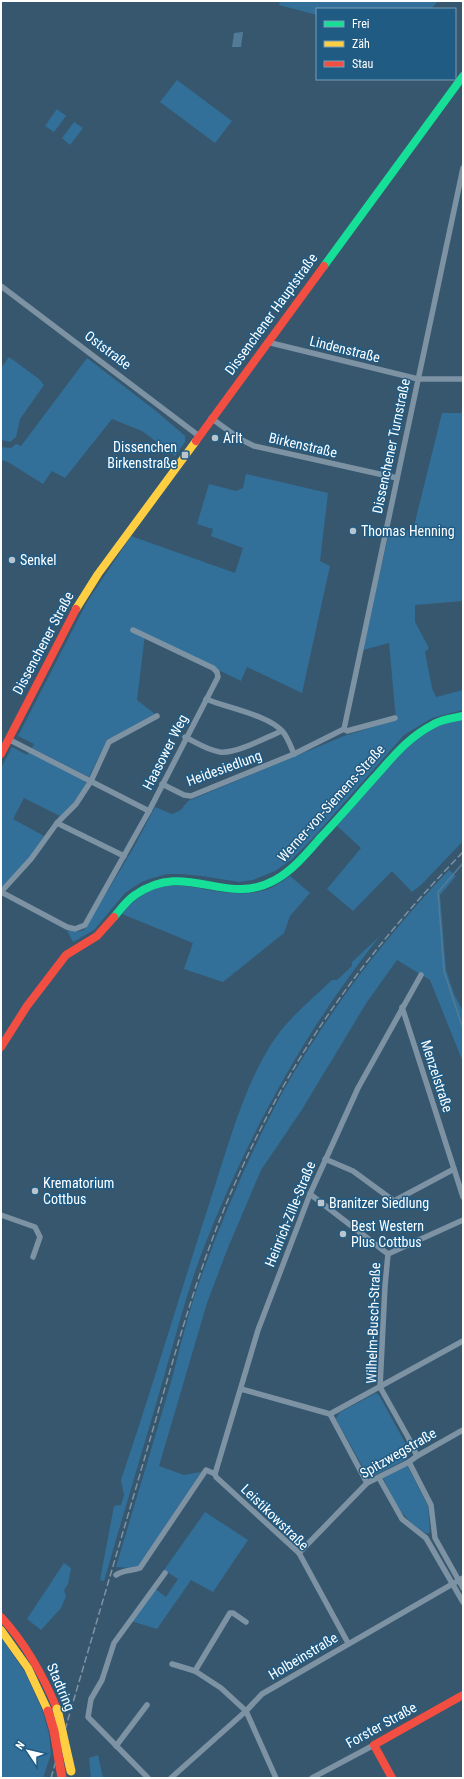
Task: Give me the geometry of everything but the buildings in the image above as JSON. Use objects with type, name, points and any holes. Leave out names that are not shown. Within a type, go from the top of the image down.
[{"type":"main road","name":"Dissenchener Hauptstraße","points":[[102,569],[211,418],[463,76]]},
{"type":"main road","name":"Dissenchener Straße","points":[[1,754],[76,610],[102,569]]},
{"type":"main road","name":"Werner-von-Siemens-Straße","points":[[1,1047],[27,1006],[66,955],[97,936],[134,895],[160,882],[174,880],[198,882],[224,889],[240,890],[259,887],[275,880],[299,862],[408,740],[435,723],[463,716]]},
{"type":"main road","name":"Stadtring","points":[[1,1617],[17,1636],[32,1658],[46,1683],[52,1710],[71,1774]]},
{"type":"main road","name":"Stadtring","points":[[1,1630],[16,1648],[52,1710],[62,1778]]},
{"type":"main road","name":"Forster Straße","points":[[374,1745],[463,1695]]},
{"type":"main road","points":[[374,1745],[392,1778]]},
{"type":"street","name":"Dissenchener Turnstraße","points":[[344,730],[396,478],[463,168]]},
{"type":"street","name":"Oststraße","points":[[1,286],[198,436]]},
{"type":"street","name":"Lindenstraße","points":[[267,342],[418,379],[463,379]]},
{"type":"street","name":"Birkenstraße","points":[[211,418],[240,439],[254,446],[396,478]]},
{"type":"street","name":"Haasower Weg","points":[[1,892],[71,928],[75,929],[85,925],[149,810],[185,737],[218,677],[216,670],[133,630]]},
{"type":"street","points":[[206,699],[222,706],[255,716],[282,731],[294,754]]},
{"type":"street","points":[[1,892],[30,859],[57,823],[76,804],[91,781],[110,742],[157,716]]},
{"type":"street","name":"Heidesiedlung","points":[[162,784],[184,796],[191,796],[294,754],[344,730],[347,731],[395,718]]},
{"type":"street","name":"Heidesiedlung","points":[[185,737],[209,749],[222,752],[237,749],[282,731]]},
{"type":"street","points":[[8,739],[149,810]]},
{"type":"street","points":[[57,823],[124,856]]},
{"type":"street","name":"Heinrich-Zille-Straße","points":[[215,1474],[258,1330],[310,1194],[358,1088],[420,976]]},
{"type":"street","name":"Menzelstraße","points":[[402,1007],[463,1197]]},
{"type":"street","points":[[325,1159],[353,1171],[394,1201],[454,1169]]},
{"type":"street","points":[[310,1194],[388,1254],[463,1220]]},
{"type":"street","points":[[1,1215],[35,1227],[40,1237],[33,1256]]},
{"type":"street","name":"Wilhelm-Busch-Straße","points":[[388,1254],[380,1387],[417,1456]]},
{"type":"street","points":[[241,1389],[330,1414],[463,1341]]},
{"type":"street","points":[[330,1414],[367,1483]]},
{"type":"street","name":"Spitzwegstraße","points":[[299,1553],[367,1483],[409,1462],[463,1430]]},
{"type":"street","points":[[409,1462],[431,1505],[435,1538],[461,1579],[463,1588]]},
{"type":"street","points":[[116,1575],[121,1572],[131,1572],[140,1568],[206,1470],[215,1474]]},
{"type":"street","name":"Leistikowstraße","points":[[215,1474],[216,1477],[299,1553],[348,1643]]},
{"type":"street","points":[[379,1478],[402,1519],[426,1538],[463,1602]]},
{"type":"street","points":[[148,1778],[88,1717],[91,1699],[102,1680],[114,1644],[165,1573]]},
{"type":"street","name":"Holbeinstraße","points":[[171,1778],[246,1711],[262,1694],[461,1579]]},
{"type":"street","points":[[194,1671],[230,1614],[233,1613],[246,1622]]},
{"type":"street","points":[[172,1664],[194,1671],[221,1688],[246,1711],[276,1778]]},
{"type":"street","points":[[116,1746],[147,1705]]},
{"type":"street","name":"Forster Straße","points":[[312,1778],[374,1745]]},
{"type":"shaded area","points":[[280,1],[438,1],[432,8],[316,8],[316,15],[279,5]]},
{"type":"shaded area","points":[[243,32],[241,47],[232,47],[234,33]]},
{"type":"shaded area","points":[[177,80],[232,121],[215,143],[160,102]]},
{"type":"shaded area","points":[[57,109],[66,116],[54,132],[45,126]]},
{"type":"shaded area","points":[[74,122],[83,128],[70,145],[62,138]]},
{"type":"shaded area","points":[[9,357],[39,379],[44,385],[20,419],[16,437],[10,442],[1,440],[1,368]]},
{"type":"shaded area","points":[[87,358],[156,411],[185,436],[185,442],[175,456],[142,431],[112,419],[65,478],[52,471],[43,484],[8,462],[1,460],[1,447],[11,448],[16,444],[21,446]]},
{"type":"shaded area","points":[[442,413],[463,413],[463,601],[415,605],[415,622],[429,648],[425,652],[432,688],[436,697],[463,690],[463,710],[432,718],[404,735],[312,839],[291,860],[275,871],[253,880],[239,882],[181,874],[167,874],[149,879],[125,893],[94,930],[73,942],[67,930],[76,932],[84,930],[134,847],[155,807],[172,814],[181,810],[188,801],[344,736],[396,720],[389,643],[363,650],[389,532],[413,530]]},
{"type":"shaded area","points":[[246,474],[328,493],[320,561],[330,566],[302,693],[247,667],[241,681],[145,634],[137,700],[155,714],[107,740],[89,777],[32,748],[34,744],[18,736],[87,602],[131,536],[235,573],[243,548],[211,536],[213,529],[197,524],[209,484],[236,491],[243,488]]},
{"type":"shaded area","points":[[463,719],[463,841],[421,885],[412,892],[392,871],[353,911],[327,889],[361,848],[337,826],[416,737],[435,725]]},
{"type":"shaded area","points":[[12,747],[27,755],[29,751],[85,780],[86,784],[74,802],[60,816],[24,798],[13,819],[44,836],[29,858],[2,887],[1,768]]},
{"type":"shaded area","points":[[449,870],[456,876],[440,895],[446,970],[454,994],[463,1012],[463,1062],[430,980],[397,960],[367,1002],[301,1111],[261,1170],[227,1250],[207,1303],[159,1466],[184,1475],[201,1472],[138,1566],[132,1568],[116,1567],[196,1292],[209,1255],[250,1157],[286,1086],[322,1028],[382,946]]},
{"type":"shaded area","points":[[290,876],[310,893],[290,916],[284,933],[223,982],[184,969],[193,943],[122,914],[139,898],[154,889],[170,886],[186,886],[219,892],[257,892],[271,888]]},
{"type":"shaded area","points":[[380,936],[327,1008],[303,1046],[259,1124],[221,1205],[193,1278],[104,1581],[100,1580],[114,1506],[121,1505],[124,1495],[121,1480],[230,1138],[252,1081],[260,1063],[283,1028],[332,980],[337,980],[352,966],[352,962]]},
{"type":"shaded area","points":[[376,1393],[379,1395],[409,1450],[407,1459],[373,1476],[366,1473],[336,1419],[339,1413]]},
{"type":"shaded area","points":[[407,1465],[428,1506],[430,1532],[427,1534],[411,1522],[400,1510],[383,1478]]},
{"type":"shaded area","points":[[205,1512],[248,1540],[213,1592],[191,1580],[157,1629],[131,1621],[154,1588],[166,1597],[178,1579],[164,1570]]},
{"type":"shaded area","points":[[64,1563],[71,1568],[68,1584],[64,1590],[66,1596],[61,1608],[41,1630],[27,1619]]},
{"type":"shaded area","points":[[1,1637],[26,1674],[43,1712],[49,1734],[51,1754],[43,1778],[1,1778]]},
{"type":"shaded area","points":[[98,1755],[103,1778],[91,1778],[89,1758]]},
{"type":"waterway","points":[[463,863],[438,892],[444,971],[463,1029]]},
{"type":"railway","points":[[51,1778],[185,1321],[215,1232],[247,1157],[284,1085],[303,1053],[344,992],[389,934],[463,852]]},
{"type":"traffic: fast","points":[[324,266],[463,76]]},
{"type":"traffic: fast","points":[[114,917],[132,897],[154,885],[171,881],[239,889],[257,887],[282,876],[305,855],[394,755],[408,742],[424,729],[437,722],[463,716]]},
{"type":"traffic: slow","points":[[76,609],[98,574],[196,441]]},
{"type":"traffic: slow","points":[[1,1630],[28,1668],[48,1711]]},
{"type":"traffic: slow","points":[[57,1709],[71,1771]]},
{"type":"traffic: jam","points":[[196,441],[324,266]]},
{"type":"traffic: jam","points":[[1,754],[76,609]]},
{"type":"traffic: jam","points":[[1,1047],[27,1006],[66,955],[97,936],[114,917]]},
{"type":"traffic: jam","points":[[1,1617],[10,1627],[33,1660],[57,1709]]},
{"type":"traffic: jam","points":[[392,1778],[374,1745],[463,1695]]},
{"type":"traffic: jam","points":[[48,1711],[54,1731],[62,1778]]},
{"type":"place","name":"Arlt","points":[[215,438]]},
{"type":"place","name":"Dissenchen Birkenstraße","points":[[185,455]]},
{"type":"place","name":"Thomas Henning","points":[[353,531]]},
{"type":"place","name":"Senkel","points":[[12,560]]},
{"type":"place","name":"Krematorium Cottbus","points":[[35,1191]]},
{"type":"place","name":"Branitzer Siedlung","points":[[321,1203]]},
{"type":"place","name":"Best Western Plus Cottbus","points":[[343,1234]]}]
